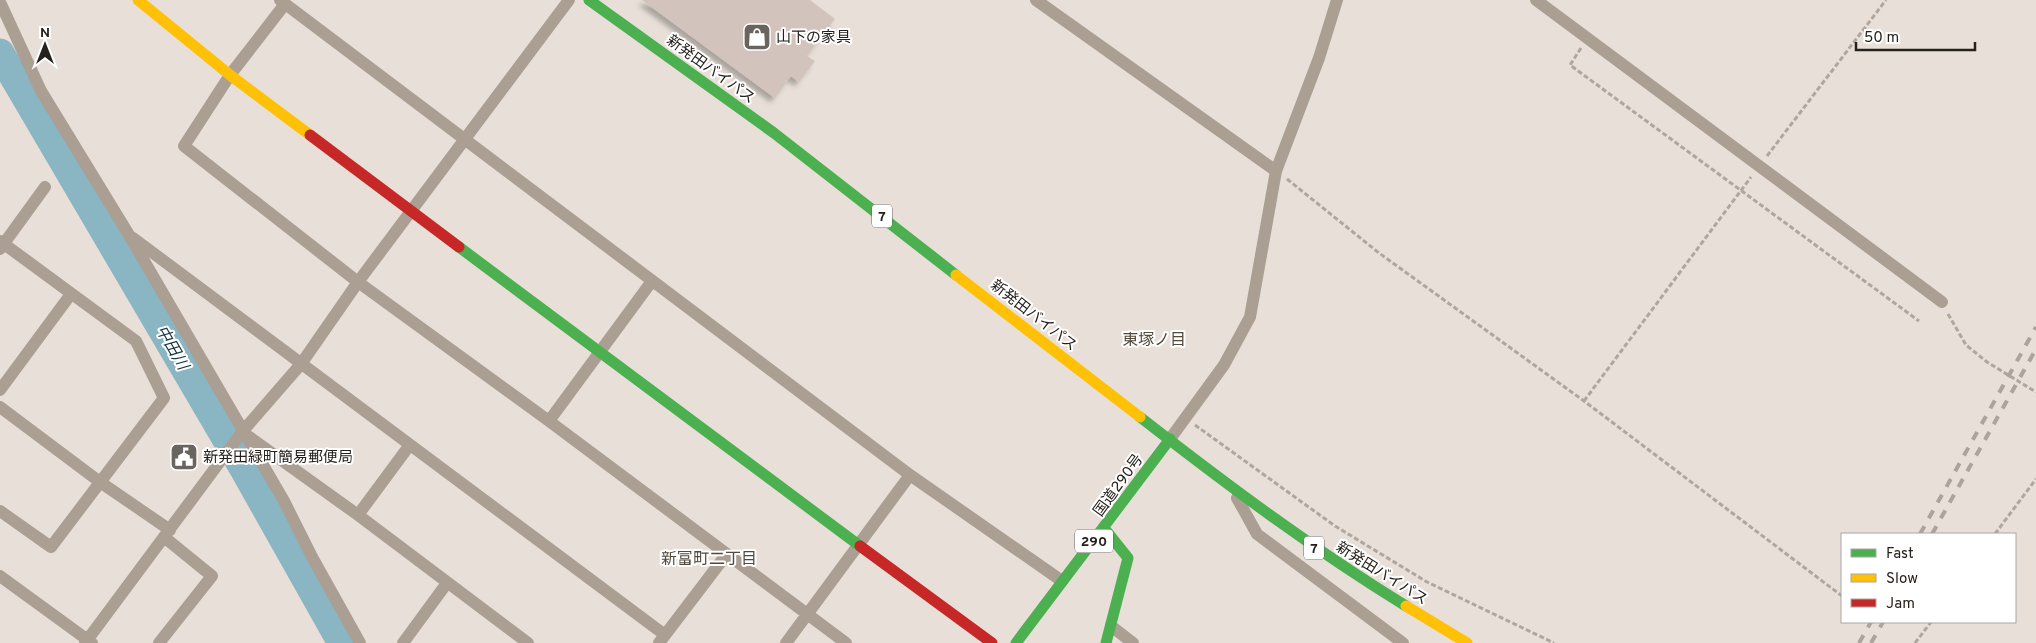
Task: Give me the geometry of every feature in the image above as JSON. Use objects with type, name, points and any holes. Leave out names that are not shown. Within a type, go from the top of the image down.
[{"type":"main road","points":[[138,0],[230,75],[600,353],[992,643]]},
{"type":"main road","name":"新発田バイパス","points":[[588,0],[774,134],[1231,488],[1352,573],[1467,643]]},
{"type":"main road","name":"国道290号","points":[[1016,643],[1170,439]]},
{"type":"main road","points":[[1104,528],[1128,558],[1106,643]]},
{"type":"street","points":[[0,576],[88,642],[240,436],[301,364],[358,282],[466,140],[568,0]]},
{"type":"street","points":[[1036,0],[1276,171]]},
{"type":"street","points":[[1170,439],[1224,365],[1250,317],[1276,171],[1319,58],[1337,0]]},
{"type":"street","points":[[1536,0],[1942,302]]},
{"type":"street","points":[[0,2],[41,91],[129,235],[240,436],[284,501],[312,557],[360,643]]},
{"type":"street","points":[[846,643],[549,421],[358,282],[184,146],[230,75],[282,2],[910,475],[1062,581]]},
{"type":"street","points":[[0,511],[51,547],[164,398],[136,341],[1,245],[45,187]]},
{"type":"street","points":[[129,235],[662,639],[726,555]]},
{"type":"street","points":[[549,421],[652,281]]},
{"type":"street","points":[[0,390],[71,294]]},
{"type":"street","points":[[0,407],[167,533],[212,576],[159,643]]},
{"type":"street","points":[[240,436],[358,515],[528,643]]},
{"type":"street","points":[[358,515],[409,446]]},
{"type":"street","points":[[786,643],[910,475]]},
{"type":"street","points":[[1231,488],[1257,534],[1403,643]]},
{"type":"street","points":[[403,643],[447,583]]},
{"type":"street","points":[[1111,626],[1133,643]]},
{"type":"path","points":[[1584,401],[1758,167],[1886,0]]},
{"type":"path","points":[[1587,39],[1570,65],[1740,192],[1918,321]]},
{"type":"path","points":[[1276,171],[1379,253],[1584,401],[1841,595]]},
{"type":"path","points":[[1942,302],[1966,345],[1987,362],[2036,392]]},
{"type":"path","points":[[1186,418],[1335,526],[1427,582],[1554,643]]},
{"type":"path","points":[[1996,533],[2036,479]]},
{"type":"path","points":[[1915,643],[1930,623]]},
{"type":"building","name":"山下の家具","points":[[642,0],[810,0],[835,19],[807,56],[815,61],[799,82],[791,76],[775,98]]},
{"type":"waterway","name":"中田川","points":[[0,53],[244,469],[342,643]]},
{"type":"railway","points":[[1921,533],[2036,327]]},
{"type":"railway","points":[[1933,533],[2036,349]]},
{"type":"railway","points":[[1859,643],[1870,623]]},
{"type":"railway","points":[[1871,643],[1882,623]]},
{"type":"traffic: fast","points":[[589,0],[774,133],[956,275]]},
{"type":"traffic: fast","points":[[459,247],[860,546]]},
{"type":"traffic: fast","points":[[1140,417],[1270,515],[1337,562],[1406,606]]},
{"type":"traffic: fast","points":[[1016,643],[1170,439]]},
{"type":"traffic: fast","points":[[1104,528],[1128,558],[1106,643]]},
{"type":"traffic: slow","points":[[138,0],[230,75],[310,135]]},
{"type":"traffic: slow","points":[[956,275],[1140,417]]},
{"type":"traffic: slow","points":[[1406,606],[1467,643]]},
{"type":"traffic: jam","points":[[310,135],[459,247]]},
{"type":"traffic: jam","points":[[860,546],[992,643]]},
{"type":"place","name":"山下の家具","points":[[757,37]]},
{"type":"place","name":"新発田緑町簡易郵便局","points":[[184,457]]},
{"type":"district","name":"東塚ノ目","points":[[1154,339]]},
{"type":"district","name":"新富町二丁目","points":[[709,558]]}]
